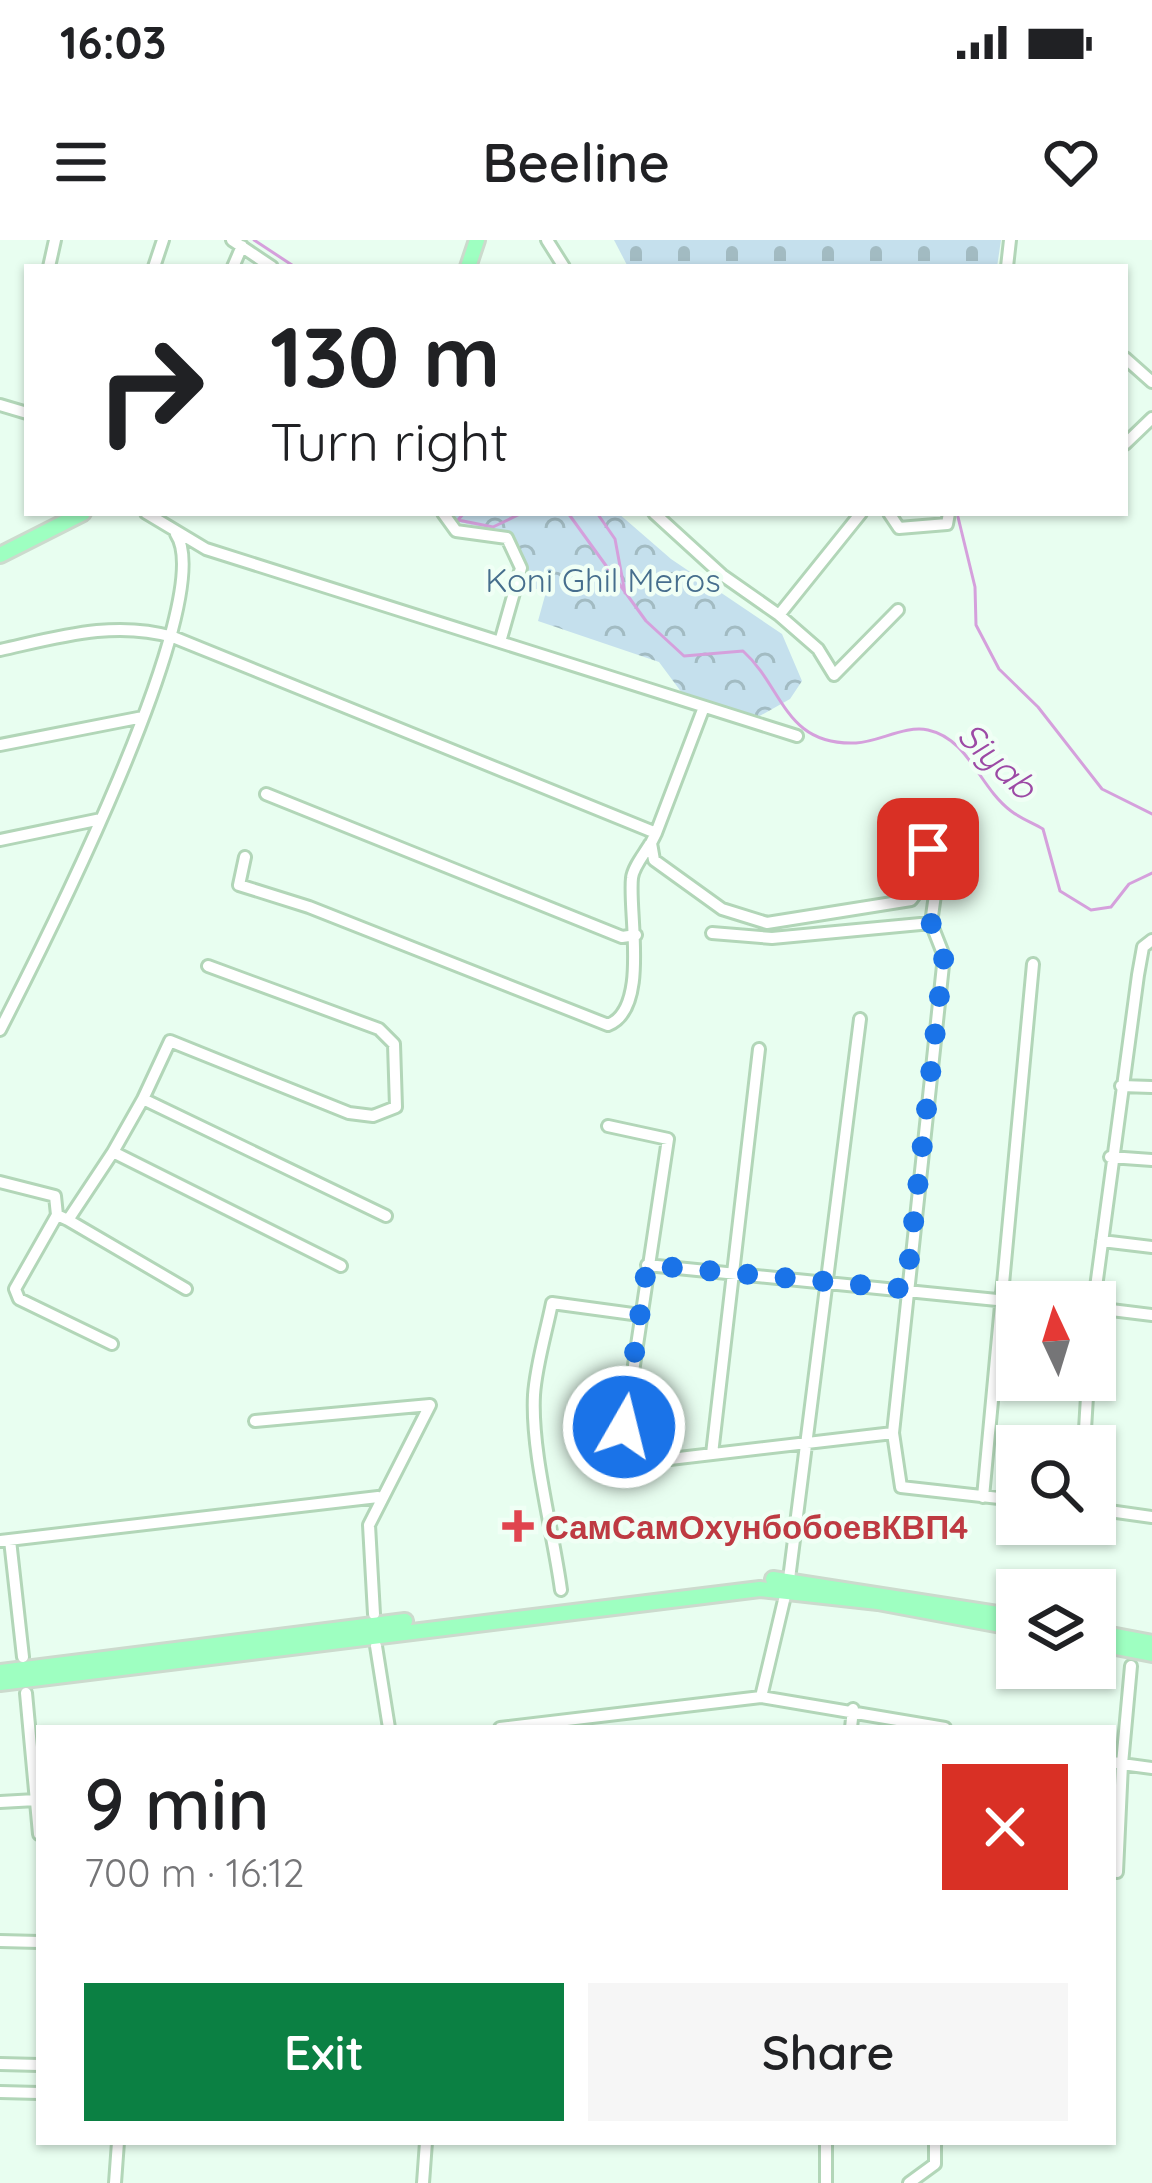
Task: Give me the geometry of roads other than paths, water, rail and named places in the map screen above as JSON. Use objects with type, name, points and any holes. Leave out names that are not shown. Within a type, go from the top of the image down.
[{"type":"main road","points":[[0,555],[77,516]]},
{"type":"main road","points":[[0,1672],[788,1584],[996,1614]]},
{"type":"main road","points":[[0,1683],[788,1584],[996,1624]]},
{"type":"main road","points":[[1116,1636],[1152,1643]]},
{"type":"main road","points":[[1116,1647],[1152,1654]]},
{"type":"street","points":[[1010,240],[1011,264]]},
{"type":"street","points":[[237,243],[268,264]]},
{"type":"street","points":[[1128,361],[1152,382]]},
{"type":"street","points":[[1128,441],[1152,418]]},
{"type":"street","points":[[152,516],[206,549],[797,736]]},
{"type":"street","points":[[445,516],[456,531],[507,538],[521,568],[500,642]]},
{"type":"street","points":[[657,516],[722,575],[818,649],[834,675],[898,610]]},
{"type":"street","points":[[778,615],[859,516]]},
{"type":"street","points":[[891,516],[899,528],[913,530],[947,524],[948,516]]},
{"type":"street","points":[[0,1030],[101,819],[173,637],[185,557],[181,538],[168,525]]},
{"type":"street","points":[[0,650],[89,630],[141,628],[173,637],[653,838]]},
{"type":"street","points":[[244,857],[239,885],[347,921],[608,1025],[626,1009],[636,935],[632,876],[653,838],[704,706]]},
{"type":"street","points":[[0,745],[143,717]]},
{"type":"street","points":[[266,794],[622,937],[636,935]]},
{"type":"street","points":[[0,840],[101,819]]},
{"type":"street","points":[[653,838],[654,860],[722,909],[766,923],[911,900],[921,887],[934,844]]},
{"type":"street","points":[[926,859],[935,888],[931,923],[944,956],[893,1432],[901,1487],[996,1498]]},
{"type":"street","points":[[712,933],[772,938],[931,923]]},
{"type":"street","points":[[1098,1281],[1110,1157],[1143,947],[1152,940]]},
{"type":"street","points":[[1011,1281],[1033,964]]},
{"type":"street","points":[[112,1343],[19,1299],[16,1288],[113,1152],[170,1041],[349,1113],[374,1116],[396,1107],[394,1043],[380,1029],[208,966]]},
{"type":"street","points":[[761,1697],[788,1584],[860,1019]]},
{"type":"street","points":[[712,1454],[759,1048]]},
{"type":"street","points":[[1121,1086],[1152,1087]]},
{"type":"street","points":[[143,1099],[386,1216]]},
{"type":"street","points":[[608,1126],[668,1139],[619,1465],[893,1432]]},
{"type":"street","points":[[113,1152],[341,1266]]},
{"type":"street","points":[[1110,1157],[1152,1160]]},
{"type":"street","points":[[0,1182],[55,1196],[63,1218],[186,1289]]},
{"type":"street","points":[[1102,1240],[1152,1247]]},
{"type":"street","points":[[647,1265],[996,1300]]},
{"type":"street","points":[[561,1590],[545,1481],[535,1449],[534,1393],[552,1303],[640,1315]]},
{"type":"street","points":[[1116,1309],[1152,1316]]},
{"type":"street","points":[[982,1497],[996,1400]]},
{"type":"street","points":[[255,1420],[430,1405],[378,1497],[369,1525],[374,1613]]},
{"type":"street","points":[[23,1657],[5,1540],[378,1497]]},
{"type":"street","points":[[1116,1512],[1152,1517]]},
{"type":"street","points":[[376,1646],[389,1725]]},
{"type":"street","points":[[1116,1872],[1117,1763],[1131,1666]]},
{"type":"street","points":[[0,1802],[36,1800],[26,1693]]},
{"type":"street","points":[[525,1725],[761,1697],[930,1725]]},
{"type":"street","points":[[850,1725],[853,1709]]},
{"type":"street","points":[[1117,1763],[1152,1768]]},
{"type":"street","points":[[0,1941],[36,1942]]},
{"type":"street","points":[[0,2064],[36,2066]]},
{"type":"street","points":[[0,2092],[36,2093]]},
{"type":"street","points":[[115,2183],[118,2145]]},
{"type":"street","points":[[423,2183],[425,2145]]},
{"type":"street","points":[[826,2145],[826,2183]]},
{"type":"street","points":[[909,2183],[935,2164],[934,2145]]},
{"type":"waterway","name":"Siyab","points":[[254,240],[290,264]]},
{"type":"waterway","name":"Siyab","points":[[461,516],[458,520],[493,527],[516,516]]},
{"type":"waterway","name":"Siyab","points":[[570,516],[646,621],[684,656],[743,651],[788,712],[814,735],[856,743],[919,729],[954,743],[1000,801],[1043,829],[1060,891],[1091,910],[1111,907],[1129,884],[1152,873]]},
{"type":"waterway","points":[[599,516],[615,539],[625,593]]},
{"type":"waterway","points":[[958,517],[975,587],[976,625],[999,669],[1038,707],[1102,789],[1152,814]]},
{"type":"place","name":"СамСамОхунбобоевКВП4","points":[[518,1526]]},
{"type":"park label","name":"Koni Ghil Meros","points":[[603,579]]}]
